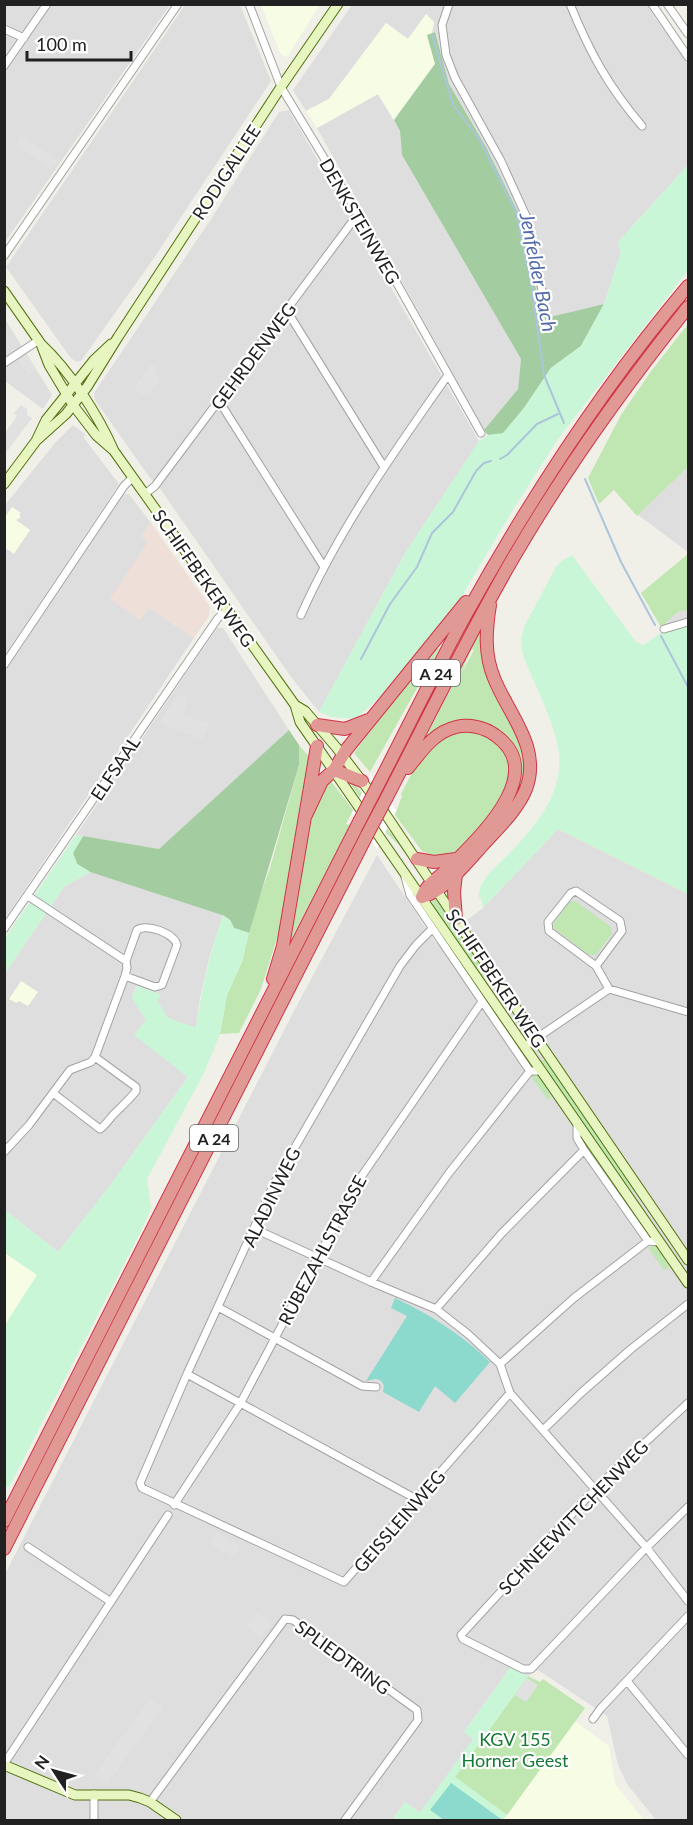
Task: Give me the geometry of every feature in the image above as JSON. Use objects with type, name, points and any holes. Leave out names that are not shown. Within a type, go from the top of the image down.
[{"type":"highway","name":"A 24","points":[[4,1521],[463,619],[496,562],[578,433],[688,286]]},
{"type":"highway","name":"A 24","points":[[4,1549],[388,794],[492,595],[558,486],[648,357],[688,307]]},
{"type":"highway","points":[[306,815],[322,781],[334,770],[342,755],[441,635],[496,562]]},
{"type":"highway","points":[[434,886],[456,874],[506,819],[520,800],[529,777],[530,763],[525,738],[494,678],[487,657],[486,630],[492,595]]},
{"type":"highway","points":[[317,725],[345,729],[361,724],[376,713]]},
{"type":"highway","points":[[388,794],[426,746],[450,729],[462,726],[481,728],[502,740],[510,752],[514,765],[514,780],[509,797],[497,815],[422,897]]},
{"type":"highway","points":[[264,1009],[283,946],[317,746]]},
{"type":"highway","points":[[334,770],[362,781]]},
{"type":"highway","points":[[417,859],[434,862],[456,859]]},
{"type":"highway","points":[[456,874],[454,903],[456,919]]},
{"type":"main road","name":"RODIGALLEE","points":[[4,484],[36,441],[81,395],[281,87],[338,4]]},
{"type":"main road","points":[[4,291],[40,342]]},
{"type":"main road","name":"RODIGALLEE","points":[[36,441],[46,420],[101,352],[115,340]]},
{"type":"main road","name":"SCHIFFBEKER WEG","points":[[40,342],[57,359],[75,384],[105,430],[114,451]]},
{"type":"main road","name":"SCHIFFBEKER WEG","points":[[40,342],[49,365],[73,405],[96,435],[114,451],[294,705],[300,722],[688,1283]]},
{"type":"main road","name":"SCHIFFBEKER WEG","points":[[294,705],[305,711],[362,781],[688,1260]]},
{"type":"main road","points":[[629,1197],[647,1200]]},
{"type":"main road","points":[[4,1764],[72,1794],[129,1795],[150,1802],[176,1821]]},
{"type":"street","points":[[4,66],[47,4]]},
{"type":"street","points":[[4,256],[178,4]]},
{"type":"street","name":"DENKSTEINWEG","points":[[249,4],[281,87],[358,214],[481,434]]},
{"type":"street","points":[[449,4],[442,25],[446,55],[455,78],[501,161],[527,218],[542,290]]},
{"type":"street","points":[[570,4],[602,74],[622,103],[642,126]]},
{"type":"street","points":[[652,4],[688,57]]},
{"type":"street","points":[[667,4],[688,34]]},
{"type":"street","points":[[4,29],[24,38]]},
{"type":"street","name":"GEHRDENWEG","points":[[145,494],[154,486],[219,401],[358,214]]},
{"type":"street","points":[[287,311],[384,467]]},
{"type":"street","points":[[4,363],[40,342]]},
{"type":"street","points":[[302,615],[324,567],[384,467],[448,375]]},
{"type":"street","points":[[219,401],[324,567]]},
{"type":"street","points":[[4,665],[124,486],[133,477]]},
{"type":"street","name":"ELFSAAL","points":[[4,929],[218,618],[227,610]]},
{"type":"street","points":[[664,629],[688,622]]},
{"type":"street","name":"SCHIFFBEKER WEG","points":[[404,871],[410,895],[481,1003],[530,1071],[542,1071]]},
{"type":"street","points":[[596,966],[622,931],[622,926],[620,921],[576,891],[571,893],[548,922],[549,931],[596,966],[609,989],[688,1012]]},
{"type":"street","points":[[28,896],[126,961]]},
{"type":"street","points":[[4,1152],[29,1125],[70,1070],[91,1062],[95,1057],[125,976],[126,961],[137,930],[145,927],[173,936],[177,945],[162,985],[155,987],[125,976]]},
{"type":"street","name":"ALADINWEG","points":[[140,1483],[186,1374],[276,1180],[405,959],[432,928]]},
{"type":"street","points":[[525,1046],[609,989]]},
{"type":"street","name":"RÜBEZAHLSTRASSE","points":[[174,1505],[240,1404],[368,1166],[481,1003]]},
{"type":"street","points":[[53,1094],[100,1129],[103,1128],[126,1104],[136,1091],[136,1087],[95,1057]]},
{"type":"street","points":[[371,1282],[449,1173],[530,1071]]},
{"type":"street","name":"SCHIFFBEKER WEG","points":[[577,1122],[577,1138],[584,1150],[648,1241]]},
{"type":"street","points":[[436,1309],[502,1233],[584,1150]]},
{"type":"street","points":[[255,1229],[436,1309],[468,1334],[500,1364],[510,1393],[646,1548],[688,1601]]},
{"type":"street","points":[[500,1364],[574,1298],[648,1241],[660,1242]]},
{"type":"street","points":[[543,1430],[631,1349],[688,1305]]},
{"type":"street","points":[[218,1307],[362,1386],[376,1387]]},
{"type":"street","points":[[186,1374],[417,1500]]},
{"type":"street","name":"GEISSLEINWEG","points":[[140,1483],[142,1488],[174,1505],[344,1582],[510,1393]]},
{"type":"street","name":"SCHNEEWITTCHENWEG","points":[[646,1548],[531,1669],[523,1669],[463,1639],[461,1635],[595,1489],[688,1403]]},
{"type":"street","points":[[646,1548],[688,1507]]},
{"type":"street","points":[[4,1764],[168,1515]]},
{"type":"street","points":[[28,1547],[111,1602]]},
{"type":"street","name":"SPLIEDTRING","points":[[150,1802],[285,1619],[293,1620],[417,1710],[418,1720],[345,1821]]},
{"type":"street","points":[[593,1719],[601,1708],[688,1620]]},
{"type":"street","points":[[627,1681],[688,1755]]},
{"type":"street","points":[[94,1794],[94,1821]]},
{"type":"shaded area","points":[[5,5],[170,5],[5,242]]},
{"type":"shaded area","points":[[185,5],[240,5],[271,81],[154,258],[81,361],[76,362],[70,357],[6,267]]},
{"type":"shaded area","points":[[261,5],[320,5],[287,57],[281,55]]},
{"type":"shaded area","points":[[352,5],[650,5],[654,16],[688,63],[688,165],[618,242],[621,252],[604,304],[550,317],[539,305],[521,218],[486,147],[449,84],[435,32],[432,33],[427,14],[408,39],[386,23],[329,99],[306,111],[293,90]]},
{"type":"shaded area","points":[[426,14],[434,22],[432,33],[427,35],[435,63],[394,120],[378,94],[317,128],[306,111],[329,99],[386,23],[408,39]]},
{"type":"shaded area","points":[[378,94],[400,131],[402,155],[521,359],[518,389],[484,430],[317,128]]},
{"type":"shaded area","points":[[289,110],[479,441],[404,555],[319,712],[291,677],[161,490],[150,478],[95,400],[94,393],[211,219],[279,112]]},
{"type":"shaded area","points":[[21,137],[60,159],[51,170],[17,145]]},
{"type":"shaded area","points":[[4,317],[52,395],[43,409],[5,381]]},
{"type":"shaded area","points":[[27,355],[36,370],[29,375],[18,362]]},
{"type":"shaded area","points":[[151,364],[159,370],[155,375],[160,379],[149,395],[145,392],[142,395],[134,389]]},
{"type":"shaded area","points":[[21,405],[27,409],[27,415],[32,418],[5,454],[5,433],[17,416],[14,413]]},
{"type":"shaded area","points":[[73,425],[85,434],[84,438],[119,484],[5,655],[5,505],[55,443]]},
{"type":"shaded area","points":[[688,467],[688,552],[638,515]]},
{"type":"shaded area","points":[[124,494],[129,494],[151,523],[141,536],[148,542],[149,608],[194,638],[5,919],[5,672]]},
{"type":"shaded area","points":[[12,507],[21,513],[19,515],[21,517],[16,520],[30,530],[14,554],[4,547],[5,517]]},
{"type":"shaded area","points":[[151,523],[210,607],[209,616],[194,638],[149,608],[140,620],[110,599],[148,542],[141,536]]},
{"type":"shaded area","points":[[688,610],[688,625],[661,627],[678,612]]},
{"type":"shaded area","points":[[217,628],[223,628],[289,730],[159,849],[76,835]]},
{"type":"shaded area","points":[[179,694],[189,699],[182,715],[210,724],[202,739],[159,723]]},
{"type":"shaded area","points":[[558,829],[688,894],[688,1820],[656,1820],[627,1784],[618,1765],[607,1716],[538,1670],[528,1676],[510,1668],[464,1732],[474,1738],[420,1813],[405,1802],[392,1820],[5,1820],[4,1576],[295,1009],[377,855],[436,943],[483,908]]},
{"type":"shaded area","points":[[90,872],[223,915],[210,955],[196,1028],[167,1018],[158,1002],[160,994],[136,986],[132,998],[146,1020],[135,1035],[188,1077],[109,1187],[58,1252],[5,1210],[5,973],[64,887]]},
{"type":"shaded area","points":[[21,981],[38,992],[28,1006],[9,999]]},
{"type":"shaded area","points":[[5,1253],[37,1275],[5,1325]]},
{"type":"shaded area","points":[[395,1298],[445,1326],[490,1362],[455,1403],[435,1386],[419,1412],[383,1392],[384,1385],[380,1380],[366,1381],[407,1316],[391,1308]]},
{"type":"shaded area","points":[[216,1532],[241,1546],[234,1558],[209,1545]]},
{"type":"shaded area","points":[[256,1613],[271,1623],[261,1637],[247,1627]]},
{"type":"shaded area","points":[[527,1678],[538,1685],[526,1702],[515,1695]]},
{"type":"shaded area","points":[[150,1698],[163,1707],[107,1784],[94,1775]]},
{"type":"shaded area","points":[[575,1721],[609,1746],[615,1784],[644,1820],[502,1820]]},
{"type":"shaded area","points":[[451,1783],[501,1819],[444,1820],[430,1810]]},
{"type":"green space","points":[[435,32],[449,84],[486,147],[521,218],[539,304],[547,303],[550,317],[604,304],[581,346],[551,368],[503,434],[488,435],[484,430],[518,389],[521,359],[402,155],[400,131],[394,120],[435,64],[427,35]]},
{"type":"green space","points":[[688,165],[688,270],[558,439],[453,611],[390,688],[355,719],[332,717],[319,712],[404,555],[479,441],[488,435],[503,433],[524,408],[551,368],[581,346],[604,304],[621,252],[618,242]]},
{"type":"green space","points":[[688,324],[688,467],[637,516],[614,490],[599,504],[588,478],[621,415]]},
{"type":"green space","points":[[688,554],[688,610],[678,612],[661,627],[641,593]]},
{"type":"green space","points":[[572,555],[636,642],[644,645],[663,631],[688,625],[688,894],[558,829],[483,908],[481,898],[479,898],[481,885],[537,821],[557,783],[559,754],[557,743],[550,718],[524,658],[522,642],[525,625],[556,567]]},
{"type":"green space","points":[[482,629],[519,735],[526,768],[518,797],[497,820],[517,770],[485,726],[425,739],[471,650],[461,674],[474,650],[471,649]]},
{"type":"green space","points":[[434,648],[439,649],[370,772],[354,753]]},
{"type":"green space","points":[[289,730],[299,745],[299,765],[249,933],[234,928],[230,920],[222,915],[90,872],[77,864],[73,853],[83,836],[159,849]]},
{"type":"green space","points":[[465,730],[485,736],[500,747],[507,760],[509,774],[507,788],[484,825],[453,856],[433,856],[422,851],[395,815],[401,794],[425,754],[442,740]]},
{"type":"green space","points":[[299,745],[312,760],[283,919],[261,989],[239,1033],[220,1034],[227,995],[242,962],[253,915],[270,868],[299,765]]},
{"type":"green space","points":[[347,779],[358,788],[387,829],[401,843],[425,881],[399,845],[383,830]]},
{"type":"green space","points":[[330,780],[353,810],[346,824],[350,825],[285,951],[308,826],[321,789]]},
{"type":"green space","points":[[76,835],[83,836],[73,853],[77,864],[90,872],[64,887],[5,973],[5,938]]},
{"type":"green space","points":[[412,890],[529,1060],[527,1061],[410,891]]},
{"type":"green space","points":[[436,899],[498,992],[482,977],[433,906],[432,901]]},
{"type":"green space","points":[[575,901],[611,927],[612,934],[596,955],[589,955],[554,928],[554,923],[569,902]]},
{"type":"green space","points":[[223,915],[230,920],[234,928],[249,933],[242,962],[227,995],[220,1034],[204,1073],[147,1179],[151,1208],[141,1231],[9,1487],[5,1487],[5,1325],[37,1275],[5,1253],[5,1210],[58,1252],[109,1187],[188,1077],[134,1035],[146,1020],[132,998],[137,986],[160,994],[158,1002],[168,1018],[196,1028],[207,971]]},
{"type":"green space","points":[[544,1059],[638,1194],[618,1175],[541,1061]]},
{"type":"green space","points":[[530,1075],[540,1075],[551,1098],[549,1100],[547,1099]]},
{"type":"green space","points":[[581,1134],[641,1222],[638,1223],[578,1136]]},
{"type":"green space","points":[[648,1247],[659,1248],[669,1268],[666,1270]]},
{"type":"green space","points":[[510,1668],[528,1676],[455,1777],[507,1815],[502,1820],[430,1810],[444,1820],[392,1820],[405,1802],[420,1813],[473,1739],[464,1732]]},
{"type":"green space","name":"KGV 155 Horner Geest","points":[[528,1676],[540,1682],[543,1679],[585,1708],[507,1815],[455,1777]]},
{"type":"pier","points":[[371,775],[396,810],[377,849],[352,813]]},
{"type":"waterway","name":"Jenfelder Bach","points":[[432,35],[453,105],[478,137],[516,212],[531,283],[544,375],[564,423]]},
{"type":"waterway","points":[[500,459],[507,455],[537,424],[558,414]]},
{"type":"waterway","points":[[361,659],[390,604],[417,567],[432,533],[453,512],[476,471],[484,463],[491,461]]},
{"type":"waterway","name":"Jenfelder Bach","points":[[585,479],[621,562],[655,625]]},
{"type":"waterway","name":"Jenfelder Bach","points":[[661,636],[688,687]]}]
